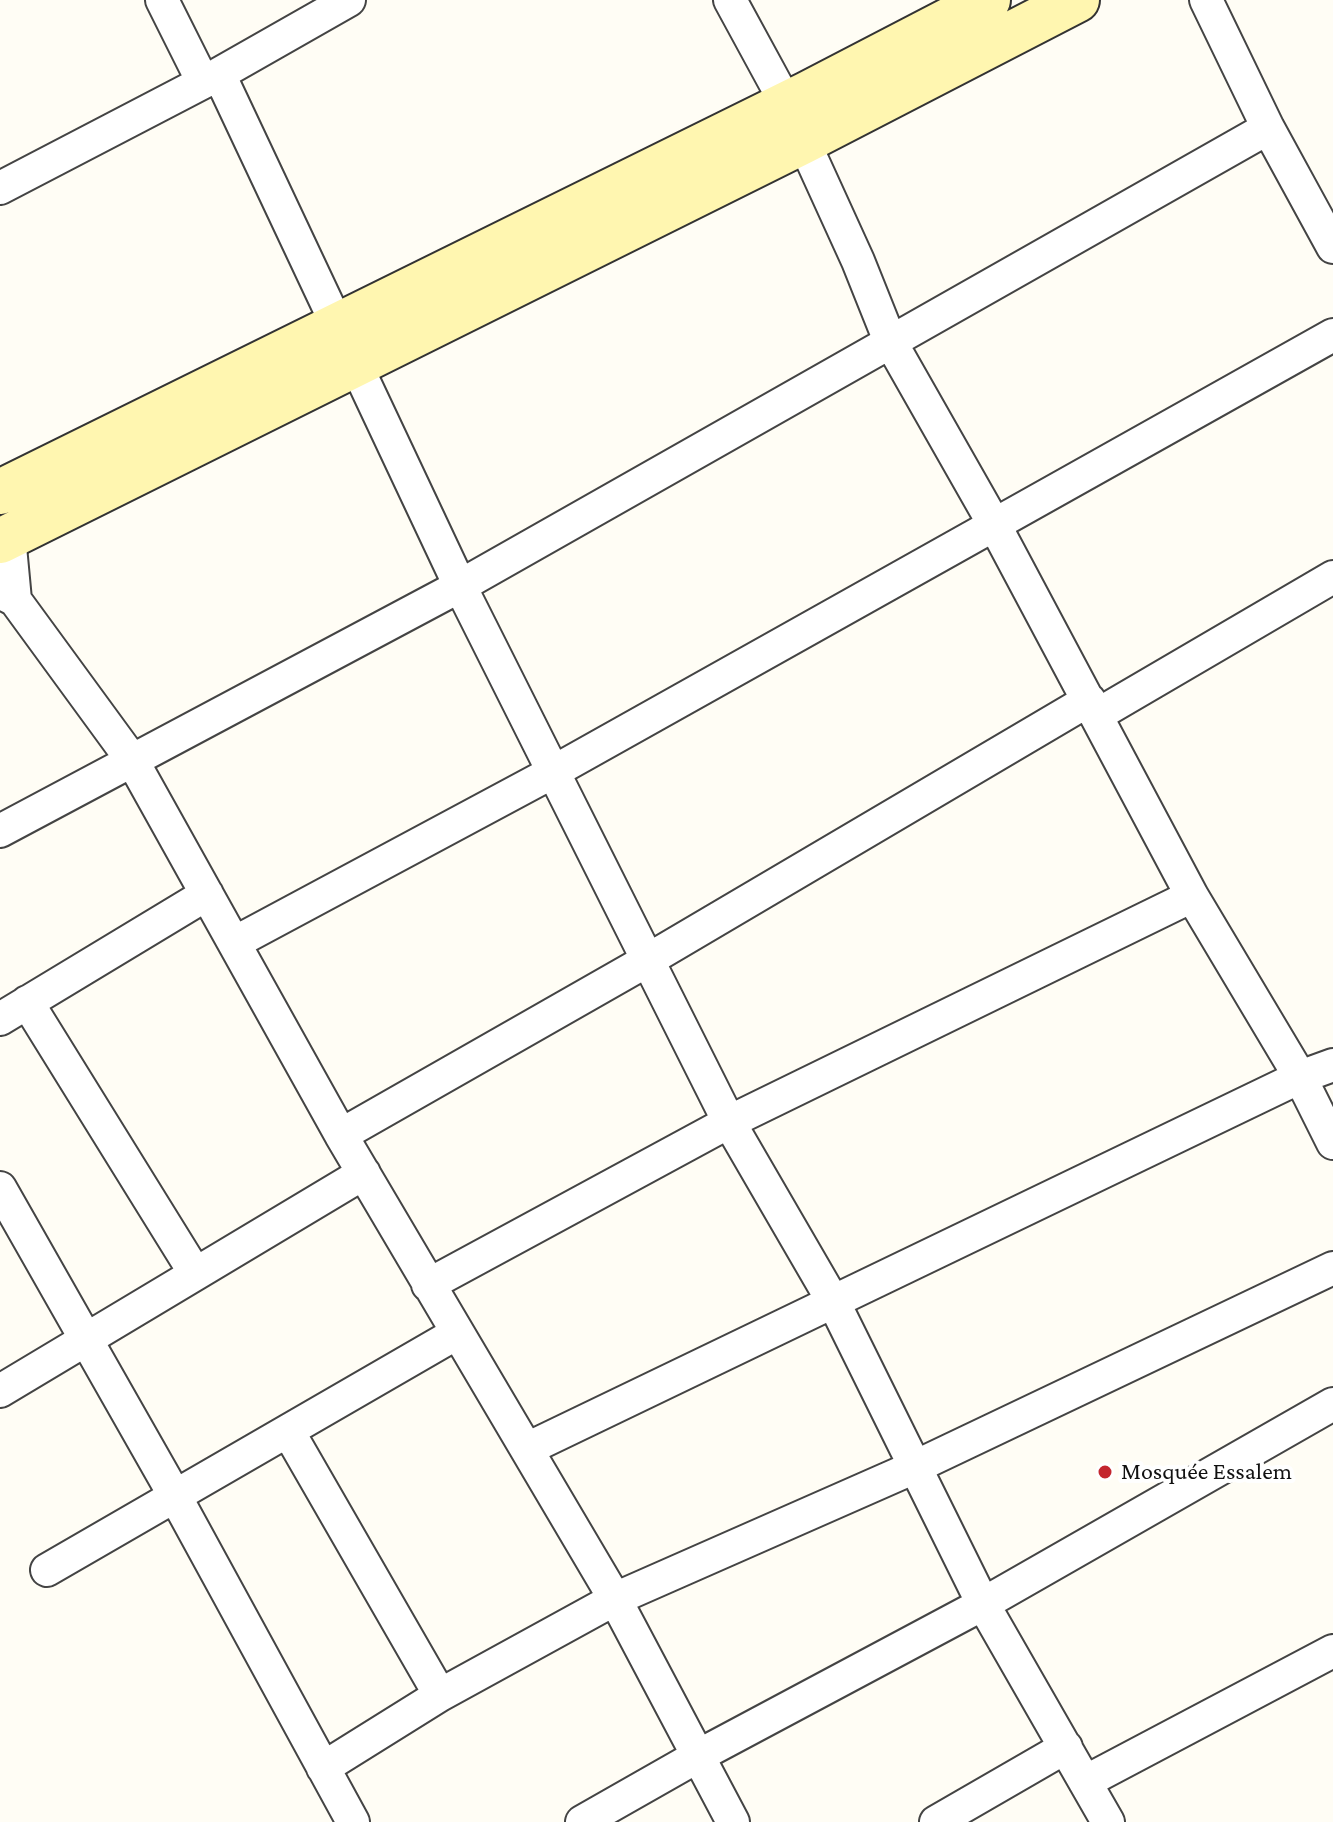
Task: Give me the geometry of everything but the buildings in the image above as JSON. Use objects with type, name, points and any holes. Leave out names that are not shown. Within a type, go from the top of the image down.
[{"type":"main road","points":[[795,122],[988,0]]},
{"type":"main road","points":[[3,533],[346,346],[795,122],[1077,0]]},
{"type":"main road","points":[[0,492],[346,346]]},
{"type":"street","points":[[162,0],[211,78],[346,346],[460,586],[729,1122],[834,1303],[983,1604],[1108,1822]]},
{"type":"street","points":[[3,181],[211,78],[349,0]]},
{"type":"street","points":[[730,0],[795,122],[890,341],[994,524],[1192,896],[1300,1077],[1333,1143]]},
{"type":"street","points":[[1206,0],[1268,128],[1333,247]]},
{"type":"street","points":[[0,831],[460,586],[1268,128]]},
{"type":"street","points":[[234,943],[553,772],[1333,335]]},
{"type":"street","points":[[3,533],[8,596],[132,760],[341,1135],[615,1599],[733,1822]]},
{"type":"street","points":[[341,1135],[1093,707],[1333,577]]},
{"type":"street","points":[[195,1273],[14,1010],[207,894]]},
{"type":"street","points":[[428,1285],[729,1122],[1192,896]]},
{"type":"street","points":[[527,1449],[1300,1077],[1333,1065]]},
{"type":"street","points":[[0,1391],[364,1173]]},
{"type":"street","points":[[0,1188],[175,1496],[353,1822]]},
{"type":"street","points":[[323,1768],[440,1695],[615,1599],[917,1466],[1333,1268]]},
{"type":"street","points":[[47,1570],[457,1333]]},
{"type":"street","points":[[582,1822],[698,1756],[983,1604],[1333,1404]]},
{"type":"street","points":[[288,1431],[440,1695]]},
{"type":"street","points":[[1085,1782],[1333,1651]]},
{"type":"street","points":[[936,1822],[1066,1747]]},
{"type":"place","name":"Mosquée Essalem","points":[[1105,1472]]}]
